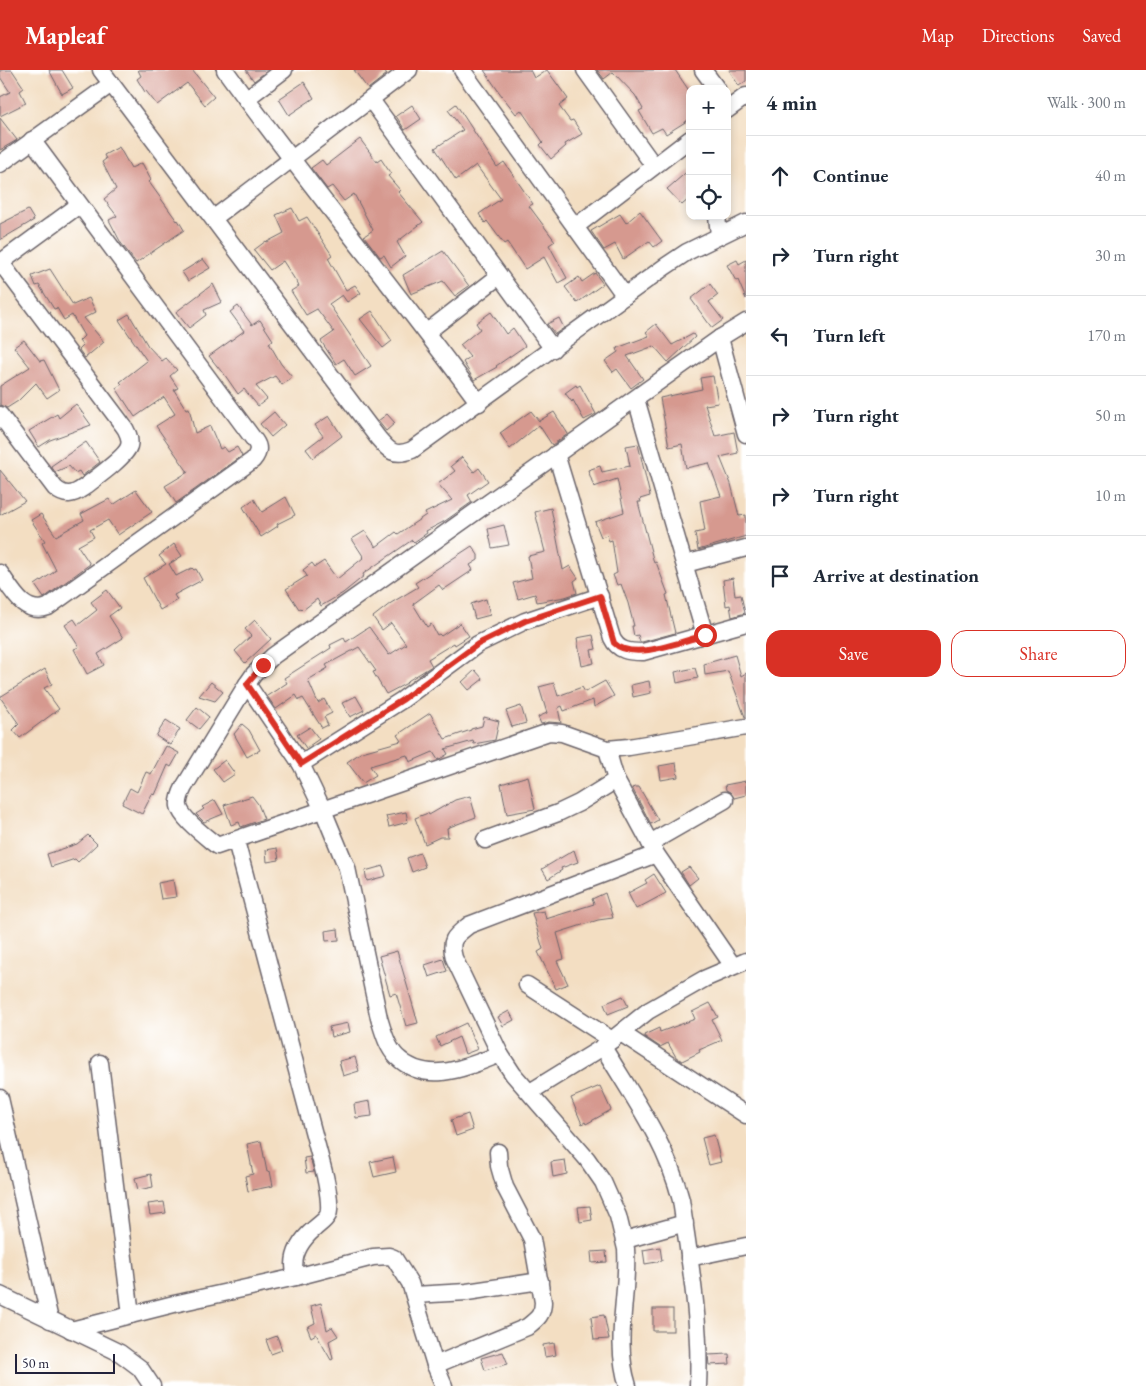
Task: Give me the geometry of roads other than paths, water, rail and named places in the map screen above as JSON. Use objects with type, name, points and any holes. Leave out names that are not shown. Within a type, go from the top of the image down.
[{"type":"street","points":[[101,70],[388,450],[399,454],[412,450],[687,252],[746,223]]},
{"type":"street","points":[[225,70],[291,159],[427,332],[479,403]]},
{"type":"street","points":[[246,99],[284,70]]},
{"type":"street","points":[[214,218],[410,70]]},
{"type":"street","points":[[462,70],[625,296]]},
{"type":"street","points":[[585,70],[654,166]]},
{"type":"street","points":[[703,70],[715,85]]},
{"type":"street","points":[[0,164],[111,84]]},
{"type":"street","points":[[731,105],[746,96]]},
{"type":"street","points":[[371,100],[553,349]]},
{"type":"street","points":[[0,573],[18,598],[28,608],[42,609],[48,607],[253,460],[258,451],[255,440],[78,205],[32,140]]},
{"type":"street","points":[[575,227],[686,142]]},
{"type":"street","points":[[0,415],[55,488],[65,494],[76,493],[83,488],[126,453],[130,443],[129,436],[122,424],[0,263],[78,205]]},
{"type":"street","points":[[717,220],[719,235]]},
{"type":"street","points":[[427,332],[499,276]]},
{"type":"street","points":[[746,322],[720,338],[273,656],[254,674],[247,684],[184,788],[179,805],[183,815],[217,846],[549,732],[562,733],[607,749],[746,727]]},
{"type":"street","points":[[720,338],[746,434]]},
{"type":"street","points":[[636,399],[705,635]]},
{"type":"street","points":[[556,454],[614,643],[623,650],[643,652],[746,623]]},
{"type":"street","points":[[685,564],[746,548]]},
{"type":"street","points":[[301,764],[402,700],[478,644],[525,621],[600,596]]},
{"type":"street","points":[[247,684],[301,764],[323,810],[349,876],[379,1018],[385,1036],[396,1056],[417,1070],[431,1073],[465,1068],[500,1054]]},
{"type":"street","points":[[530,1092],[612,1040],[648,1011],[704,979],[740,964],[653,848],[616,780],[607,749]]},
{"type":"street","points":[[485,840],[558,813],[579,803],[616,780]]},
{"type":"street","points":[[628,1386],[622,1367],[621,1344],[627,1258],[625,1240],[612,1199],[587,1159],[513,1074],[500,1054],[451,949],[456,935],[469,925],[653,848],[725,800]]},
{"type":"street","points":[[236,841],[325,1176],[328,1215],[304,1239],[295,1253],[293,1265],[296,1277]]},
{"type":"street","points":[[527,985],[612,1040],[746,1114]]},
{"type":"street","points":[[612,1040],[676,1181],[685,1223],[698,1318],[698,1386]]},
{"type":"street","points":[[100,1064],[131,1314]]},
{"type":"street","points":[[0,1098],[50,1320]]},
{"type":"street","points":[[435,1365],[528,1327],[538,1319],[543,1311],[540,1281],[532,1239],[504,1188],[498,1152]]},
{"type":"street","points":[[625,1240],[685,1223]]},
{"type":"street","points":[[689,1258],[746,1246]]},
{"type":"street","points":[[71,1330],[373,1257],[389,1256],[398,1263],[410,1283],[435,1365],[444,1386]]},
{"type":"street","points":[[414,1295],[467,1292],[540,1281]]},
{"type":"street","points":[[0,1296],[106,1345],[140,1368],[152,1386]]}]
